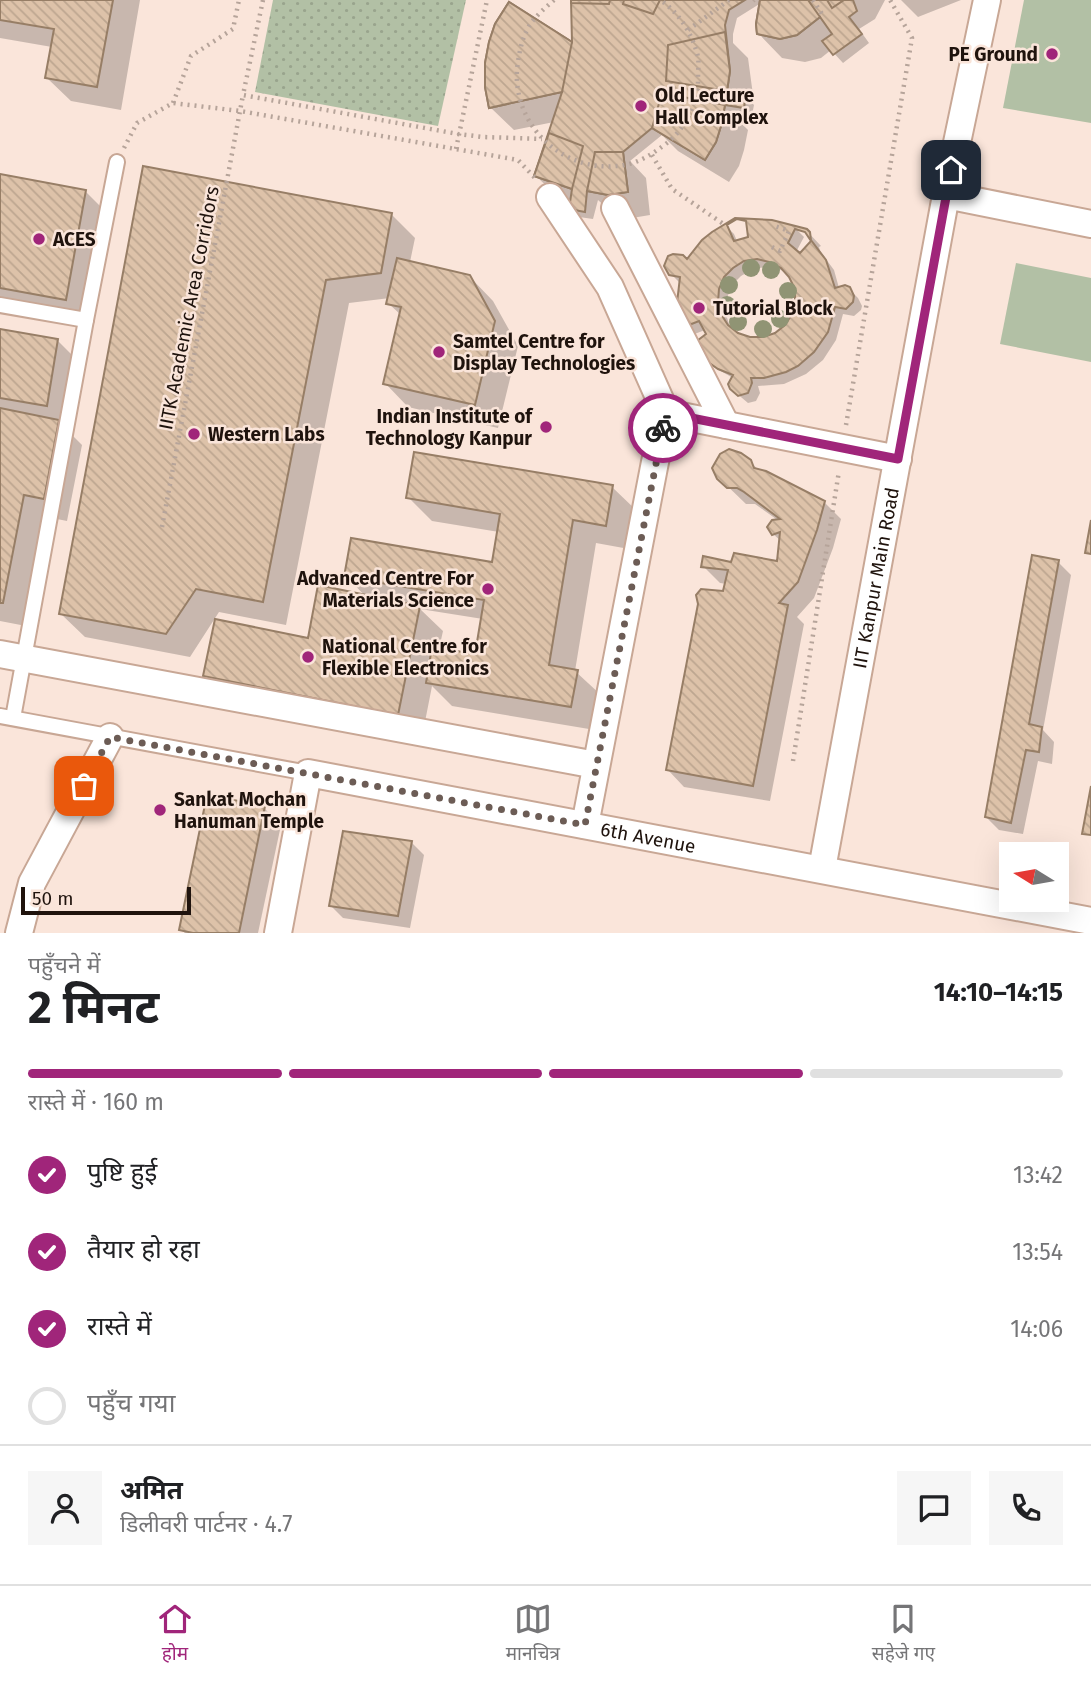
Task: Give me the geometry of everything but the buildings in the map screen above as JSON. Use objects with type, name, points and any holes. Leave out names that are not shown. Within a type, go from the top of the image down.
[{"type":"street","name":"IIT Kanpur Main Road","points":[[822,869],[946,195],[987,0]]},
{"type":"street","points":[[946,195],[1091,223]]},
{"type":"street","points":[[550,197],[610,287],[666,413],[585,825]]},
{"type":"street","points":[[615,208],[726,425]]},
{"type":"street","points":[[666,413],[898,459]]},
{"type":"street","points":[[12,656],[596,765]]},
{"type":"street","points":[[19,933],[32,883],[110,737]]},
{"type":"street","points":[[278,933],[308,773]]},
{"type":"street","name":"6th Avenue","points":[[308,773],[822,869],[1021,921],[1091,921]]},
{"type":"lane","points":[[7,717],[12,656],[86,320],[117,162]]},
{"type":"lane","points":[[0,305],[86,320]]},
{"type":"lane","name":"6th Avenue","points":[[7,717],[308,773]]},
{"type":"path","points":[[173,103],[191,56],[233,29],[239,0]]},
{"type":"path","name":"IITK Academic Area Corridors","points":[[162,527],[263,0]]},
{"type":"path","points":[[456,149],[487,0]]},
{"type":"path","points":[[554,0],[531,24],[519,52],[516,84],[525,114],[543,139],[561,154],[583,163],[607,166],[630,163],[652,155],[675,137],[691,113],[699,86],[698,57],[688,30],[668,5],[660,0]]},
{"type":"path","points":[[688,30],[729,0]]},
{"type":"path","points":[[813,0],[824,17]]},
{"type":"path","points":[[793,761],[842,448],[912,38],[890,0]]},
{"type":"path","points":[[243,95],[458,134],[543,139]]},
{"type":"path","points":[[117,162],[137,123],[173,103],[240,111],[518,160],[550,197]]},
{"type":"path","points":[[652,155],[672,189],[724,225]]},
{"type":"path","points":[[772,247],[780,250],[789,231],[775,226]]},
{"type":"green space","points":[[273,0],[466,0],[438,126],[255,92]]},
{"type":"green space","name":"PE Ground","points":[[1024,0],[1091,0],[1091,123],[1003,108]]},
{"type":"green space","points":[[1016,263],[1091,278],[1091,362],[1000,344]]},
{"type":"way so far","points":[[84,786],[110,737],[585,825],[663,428]]},
{"type":"place","name":"PE Ground","points":[[1052,54]]},
{"type":"place","name":"Old Lecture Hall Complex","points":[[641,106]]},
{"type":"place","name":"ACES","points":[[39,239]]},
{"type":"place","name":"Tutorial Block","points":[[699,308]]},
{"type":"place","name":"Samtel Centre for Display Technologies","points":[[439,352]]},
{"type":"place","name":"Indian Institute of Technology Kanpur","points":[[546,427]]},
{"type":"place","name":"Western Labs","points":[[194,434]]},
{"type":"place","name":"Advanced Centre For Materials Science","points":[[488,589]]},
{"type":"place","name":"National Centre for Flexible Electronics","points":[[308,657]]},
{"type":"place","name":"Sankat Mochan Hanuman Temple","points":[[160,810]]},
{"type":"route","points":[[663,428],[666,413],[898,459],[951,170]]}]
